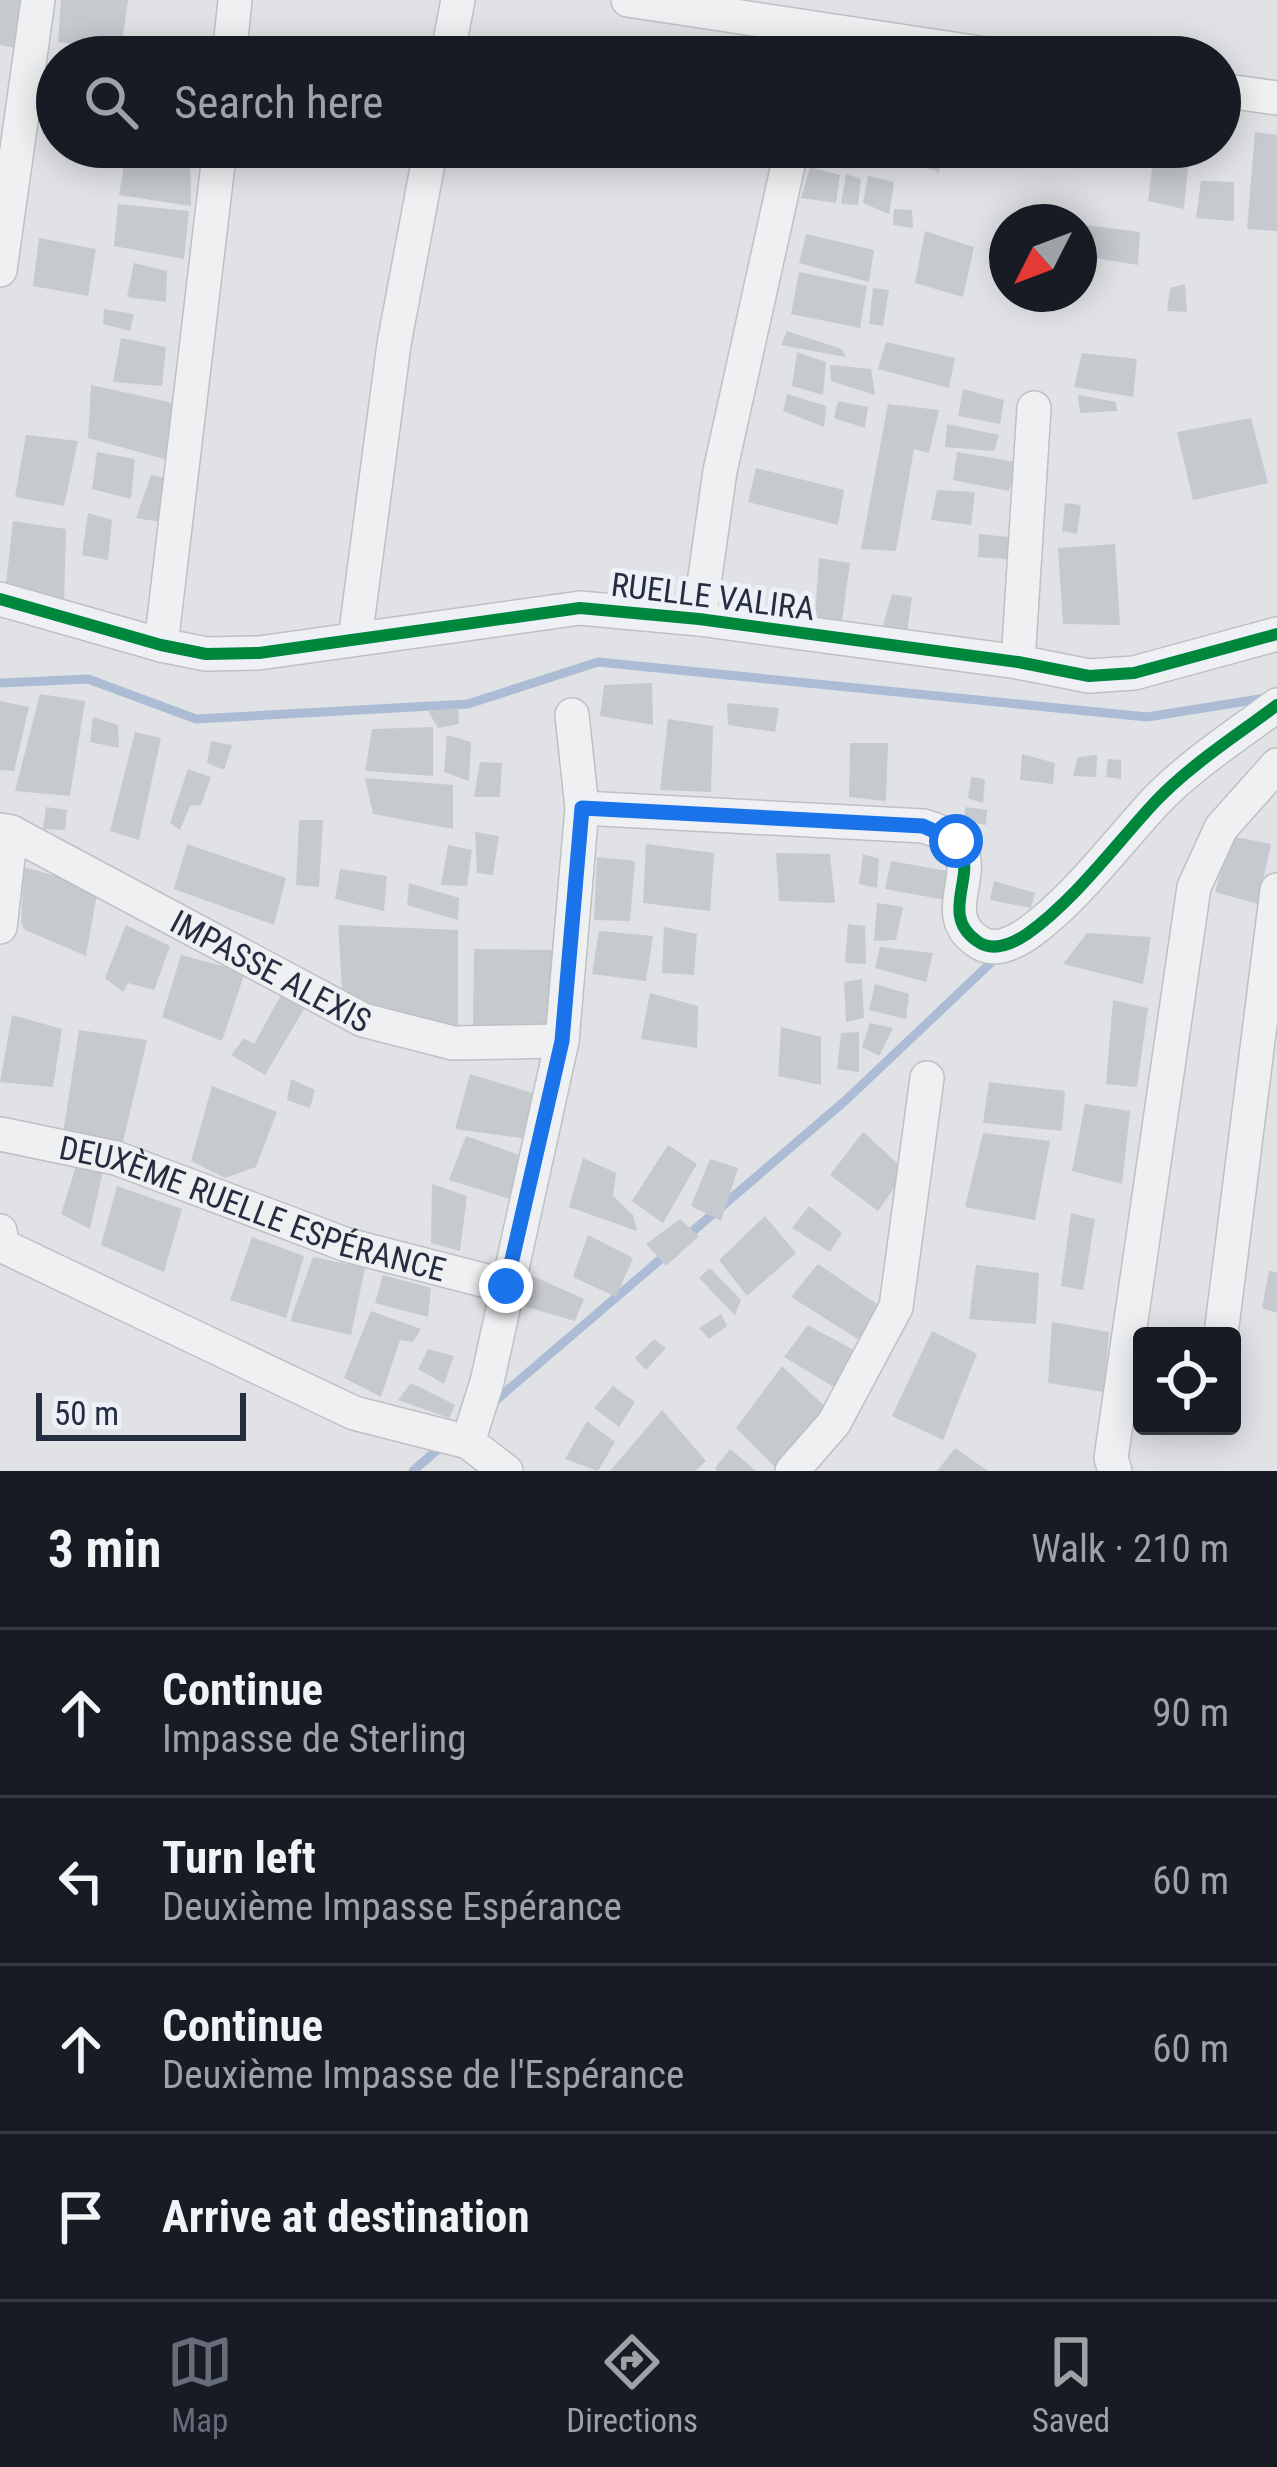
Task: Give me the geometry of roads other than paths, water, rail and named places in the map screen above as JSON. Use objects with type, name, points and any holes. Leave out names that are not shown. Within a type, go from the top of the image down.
[{"type":"street","points":[[0,270],[38,0]]},
{"type":"street","points":[[231,36],[235,0]]},
{"type":"street","points":[[451,36],[458,0]]},
{"type":"street","points":[[628,0],[687,4],[796,36]]},
{"type":"street","points":[[1241,93],[1277,98]]},
{"type":"street","points":[[161,645],[218,168]]},
{"type":"street","points":[[355,639],[394,344],[426,168]]},
{"type":"street","points":[[700,620],[721,471],[787,168]]},
{"type":"street","points":[[1018,662],[1034,408]]},
{"type":"street","name":"RUELLE VALIRA","points":[[0,599],[206,654],[259,652],[580,608],[1018,662],[1089,676],[1134,673],[1277,634]]},
{"type":"street","points":[[582,808],[923,826],[944,832],[964,853],[966,870],[958,907],[963,928],[987,946],[1001,947],[1030,932],[1159,798],[1277,705]]},
{"type":"street","points":[[469,1442],[487,1382],[562,1041],[582,808],[572,715]]},
{"type":"street","points":[[1115,1471],[1111,1458],[1194,887],[1221,828],[1277,765]]},
{"type":"street","points":[[0,927],[6,831]]},
{"type":"street","name":"IMPASSE ALEXIS","points":[[6,831],[363,1020],[453,1042],[562,1041]]},
{"type":"street","points":[[1222,1327],[1277,890]]},
{"type":"street","points":[[792,1471],[834,1424],[896,1307],[927,1078]]},
{"type":"street","name":"DEUXÈME RUELLE ESPÉRANCE","points":[[0,1134],[116,1158],[347,1245],[506,1286]]},
{"type":"street","points":[[1,1242],[354,1413],[469,1442],[506,1471]]},
{"type":"waterway","points":[[0,683],[88,679],[196,719],[468,704],[598,662],[1147,717],[1266,698]]},
{"type":"waterway","points":[[686,1237],[846,1100],[999,955]]},
{"type":"waterway","points":[[495,1401],[669,1252]]},
{"type":"waterway","points":[[413,1471],[445,1443]]}]
